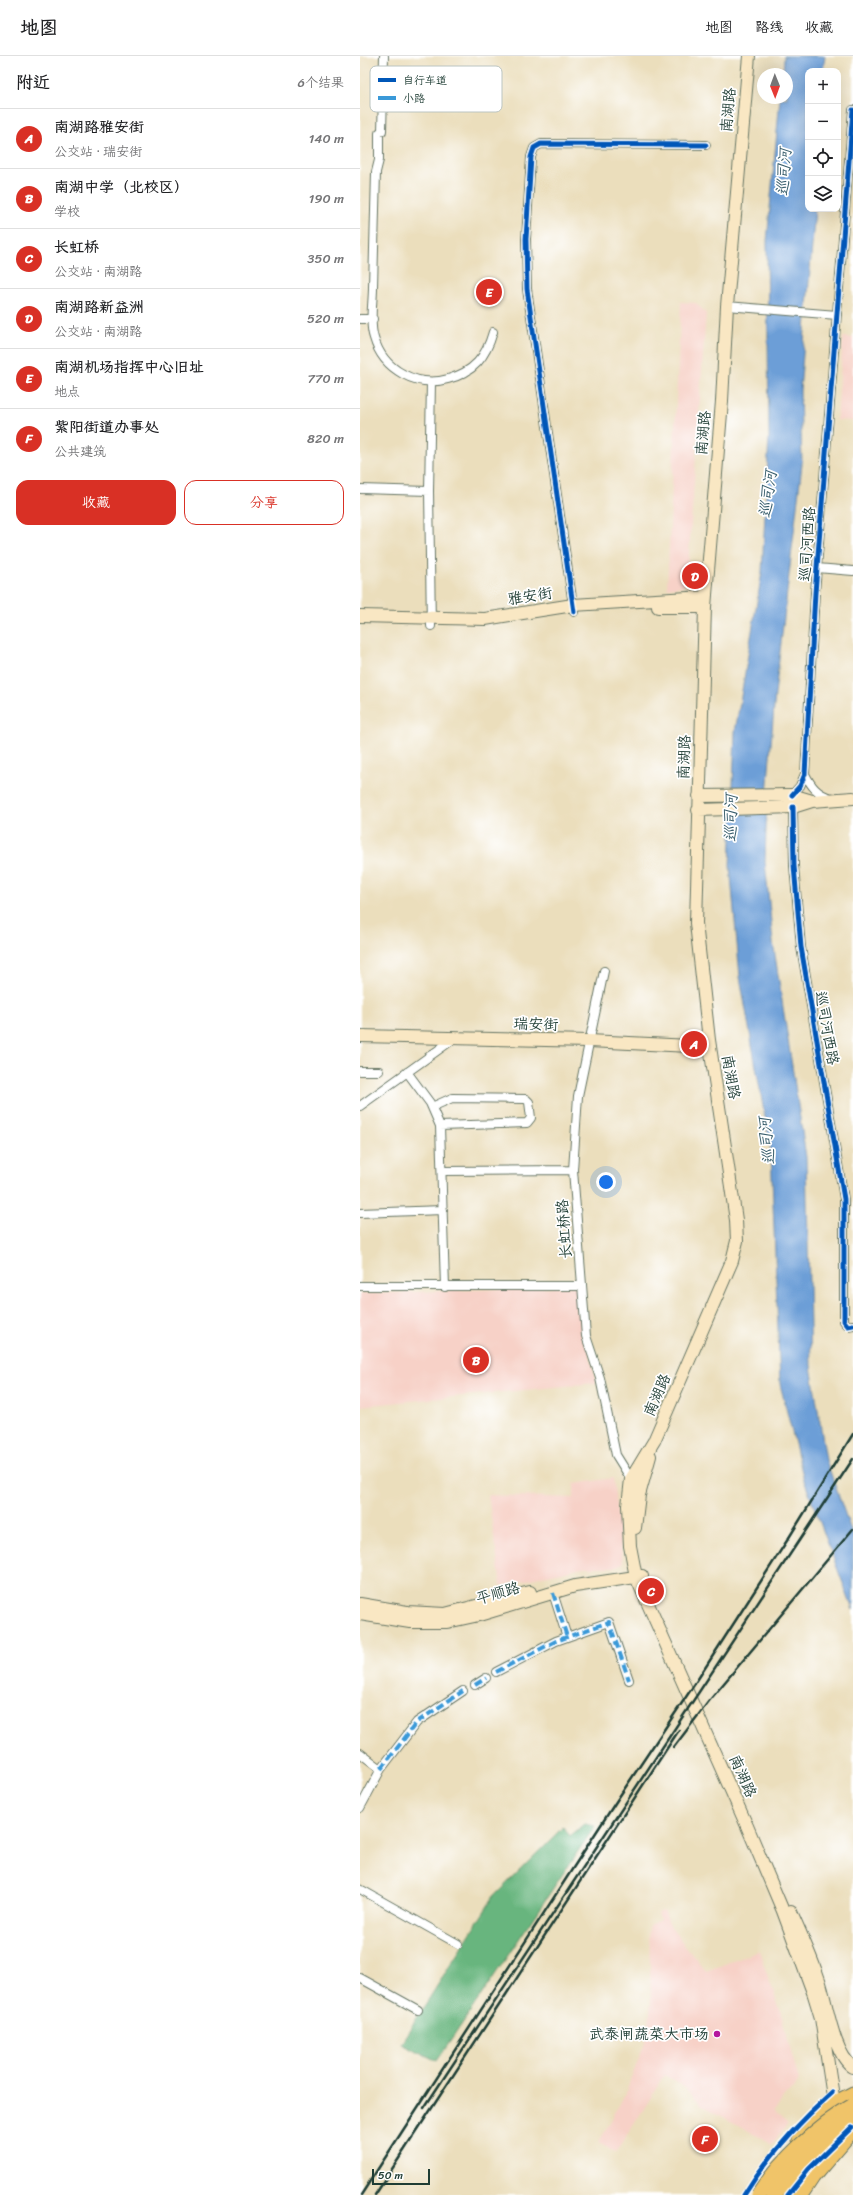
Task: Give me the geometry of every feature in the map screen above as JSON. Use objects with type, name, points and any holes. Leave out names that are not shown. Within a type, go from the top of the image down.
[{"type":"highway","points":[[759,2195],[796,2150],[838,2115],[853,2106]]},
{"type":"highway","points":[[774,2195],[786,2179],[823,2141],[853,2126]]},
{"type":"highway","points":[[800,2195],[853,2126]]},
{"type":"main road","name":"南湖路","points":[[749,56],[727,306],[722,401],[705,602],[698,810],[697,934],[710,1044],[731,1178],[737,1241],[732,1261],[654,1441],[632,1479],[628,1501],[628,1531],[639,1574],[783,1911],[821,2018],[834,2103],[853,2126]]},
{"type":"main road","name":"雅安街","points":[[360,616],[493,625],[574,608],[658,607],[705,602]]},
{"type":"main road","name":"雅安街","points":[[360,624],[431,622]]},
{"type":"main road","points":[[699,796],[792,795],[812,801]]},
{"type":"main road","points":[[698,810],[792,807],[812,801],[853,798]]},
{"type":"main road","name":"瑞安街","points":[[360,1028],[710,1044]]},
{"type":"main road","name":"瑞安街","points":[[360,1036],[590,1038]]},
{"type":"main road","name":"南湖路","points":[[654,1441],[639,1495],[635,1520],[639,1574],[809,1952],[840,2050],[847,2062],[853,2067]]},
{"type":"main road","name":"平顺路","points":[[360,1614],[410,1622],[447,1622],[479,1615],[591,1583],[639,1574]]},
{"type":"main road","name":"平顺路","points":[[360,1604],[407,1612],[445,1614],[572,1581],[639,1574]]},
{"type":"main road","points":[[754,2195],[810,2127],[834,2103],[853,2093]]},
{"type":"main road","points":[[782,2195],[800,2171],[827,2145],[853,2126]]},
{"type":"street","points":[[384,56],[384,66]]},
{"type":"street","points":[[850,201],[853,110]]},
{"type":"street","points":[[382,112],[382,130],[379,133],[379,160],[376,172],[372,318],[374,338],[387,363],[403,374],[416,380],[431,382],[455,377],[469,371],[481,361],[489,348],[493,332]]},
{"type":"street","points":[[574,608],[527,289],[526,239],[531,157],[534,148],[541,144],[706,145]]},
{"type":"street","name":"巡司河西路","points":[[805,774],[817,568],[837,315],[850,201]]},
{"type":"street","points":[[727,306],[837,315]]},
{"type":"street","points":[[360,318],[372,318]]},
{"type":"street","points":[[431,382],[429,492],[431,622]]},
{"type":"street","points":[[360,489],[429,492]]},
{"type":"street","points":[[817,568],[853,571]]},
{"type":"street","points":[[792,795],[805,774],[812,787],[818,792],[836,799]]},
{"type":"street","name":"巡司河西路","points":[[792,807],[794,866],[801,947],[844,1199],[843,1316],[849,1325]]},
{"type":"street","name":"长虹桥路","points":[[604,971],[578,1096],[573,1170],[586,1336],[600,1378],[616,1455],[632,1479]]},
{"type":"street","points":[[360,1106],[456,1038]]},
{"type":"street","points":[[360,1071],[379,1071]]},
{"type":"street","points":[[407,1072],[432,1107],[440,1126],[445,1287]]},
{"type":"street","points":[[432,1107],[452,1098],[526,1099],[529,1102],[531,1118],[527,1123],[440,1126]]},
{"type":"street","points":[[442,1171],[573,1170]]},
{"type":"street","points":[[360,1213],[443,1210]]},
{"type":"street","points":[[360,1286],[582,1286]]},
{"type":"street","points":[[553,1593],[567,1637]]},
{"type":"street","points":[[496,1672],[567,1637],[609,1622],[629,1680]]},
{"type":"street","points":[[475,1684],[486,1678]]},
{"type":"street","points":[[360,1808],[381,1770],[417,1722],[463,1691]]},
{"type":"street","points":[[360,1753],[381,1770]]},
{"type":"street","points":[[360,1889],[458,1944]]},
{"type":"street","points":[[360,1978],[418,2010]]},
{"type":"shaded area","points":[[681,302],[696,303],[706,313],[687,582],[683,586],[667,588]]},
{"type":"shaded area","points":[[843,337],[853,338],[853,421],[837,420]]},
{"type":"shaded area","points":[[582,1286],[586,1336],[596,1383],[360,1406],[360,1294]]},
{"type":"shaded area","points":[[613,1478],[623,1563],[615,1567],[583,1567],[501,1586],[488,1495],[574,1498],[574,1484]]},
{"type":"shaded area","name":"武泰闸蔬菜大市场","points":[[664,1911],[672,1929],[706,1971],[759,1951],[780,2010],[799,2081],[773,2111],[788,2124],[772,2144],[702,2105],[687,2089],[665,2075],[616,2153],[599,2143],[627,2090],[645,2042],[649,2026],[651,2000],[649,1925],[660,1920],[658,1913]]},
{"type":"green space","points":[[585,1824],[595,1826],[437,2061],[401,2043],[494,1896],[563,1827],[570,1836]]},
{"type":"water","name":"巡司河","points":[[784,56],[825,56],[823,68],[805,68],[805,212],[815,212],[800,391],[802,464],[775,694],[767,795],[765,862],[773,942],[806,1157],[811,1366],[826,1460],[853,1536],[853,1610],[804,1480],[780,1384],[771,1151],[740,977],[730,866],[735,732],[762,572],[769,436],[767,241],[779,104],[793,104],[793,68],[783,68]]},
{"type":"railway","points":[[361,2195],[619,1797],[696,1682],[790,1536],[853,1434]]},
{"type":"railway","points":[[424,2108],[853,1459]]},
{"type":"railway","points":[[674,1747],[709,1701],[853,1529]]},
{"type":"railway","points":[[375,2195],[679,1730]]},
{"type":"marked path","points":[[553,1593],[567,1637]]},
{"type":"marked path","points":[[496,1672],[556,1641],[609,1622],[629,1680]]},
{"type":"marked path","points":[[475,1685],[486,1678]]},
{"type":"marked path","points":[[381,1769],[417,1722],[463,1691]]},
{"type":"cycle path","points":[[792,795],[800,786],[805,774],[815,593],[853,110]]},
{"type":"cycle path","points":[[574,612],[527,289],[526,239],[531,157],[534,148],[541,144],[706,145]]},
{"type":"cycle path","points":[[793,807],[794,866],[801,947],[844,1199],[844,1321],[848,1326],[853,1325]]},
{"type":"cycle path","points":[[744,2195],[773,2153],[807,2116],[832,2093]]},
{"type":"cycle path","points":[[788,2195],[809,2169],[852,2127]]},
{"type":"place","name":"南湖机场指挥中心旧址","points":[[489,292]]},
{"type":"place","name":"南湖路新益洲","points":[[695,576]]},
{"type":"place","name":"南湖路雅安街","points":[[694,1044]]},
{"type":"place","name":"南湖中学（北校区）","points":[[476,1360]]},
{"type":"place","name":"长虹桥","points":[[651,1591]]},
{"type":"place","name":"武泰闸蔬菜大市场","points":[[717,2034]]},
{"type":"place","name":"紫阳街道办事处","points":[[705,2139]]}]
